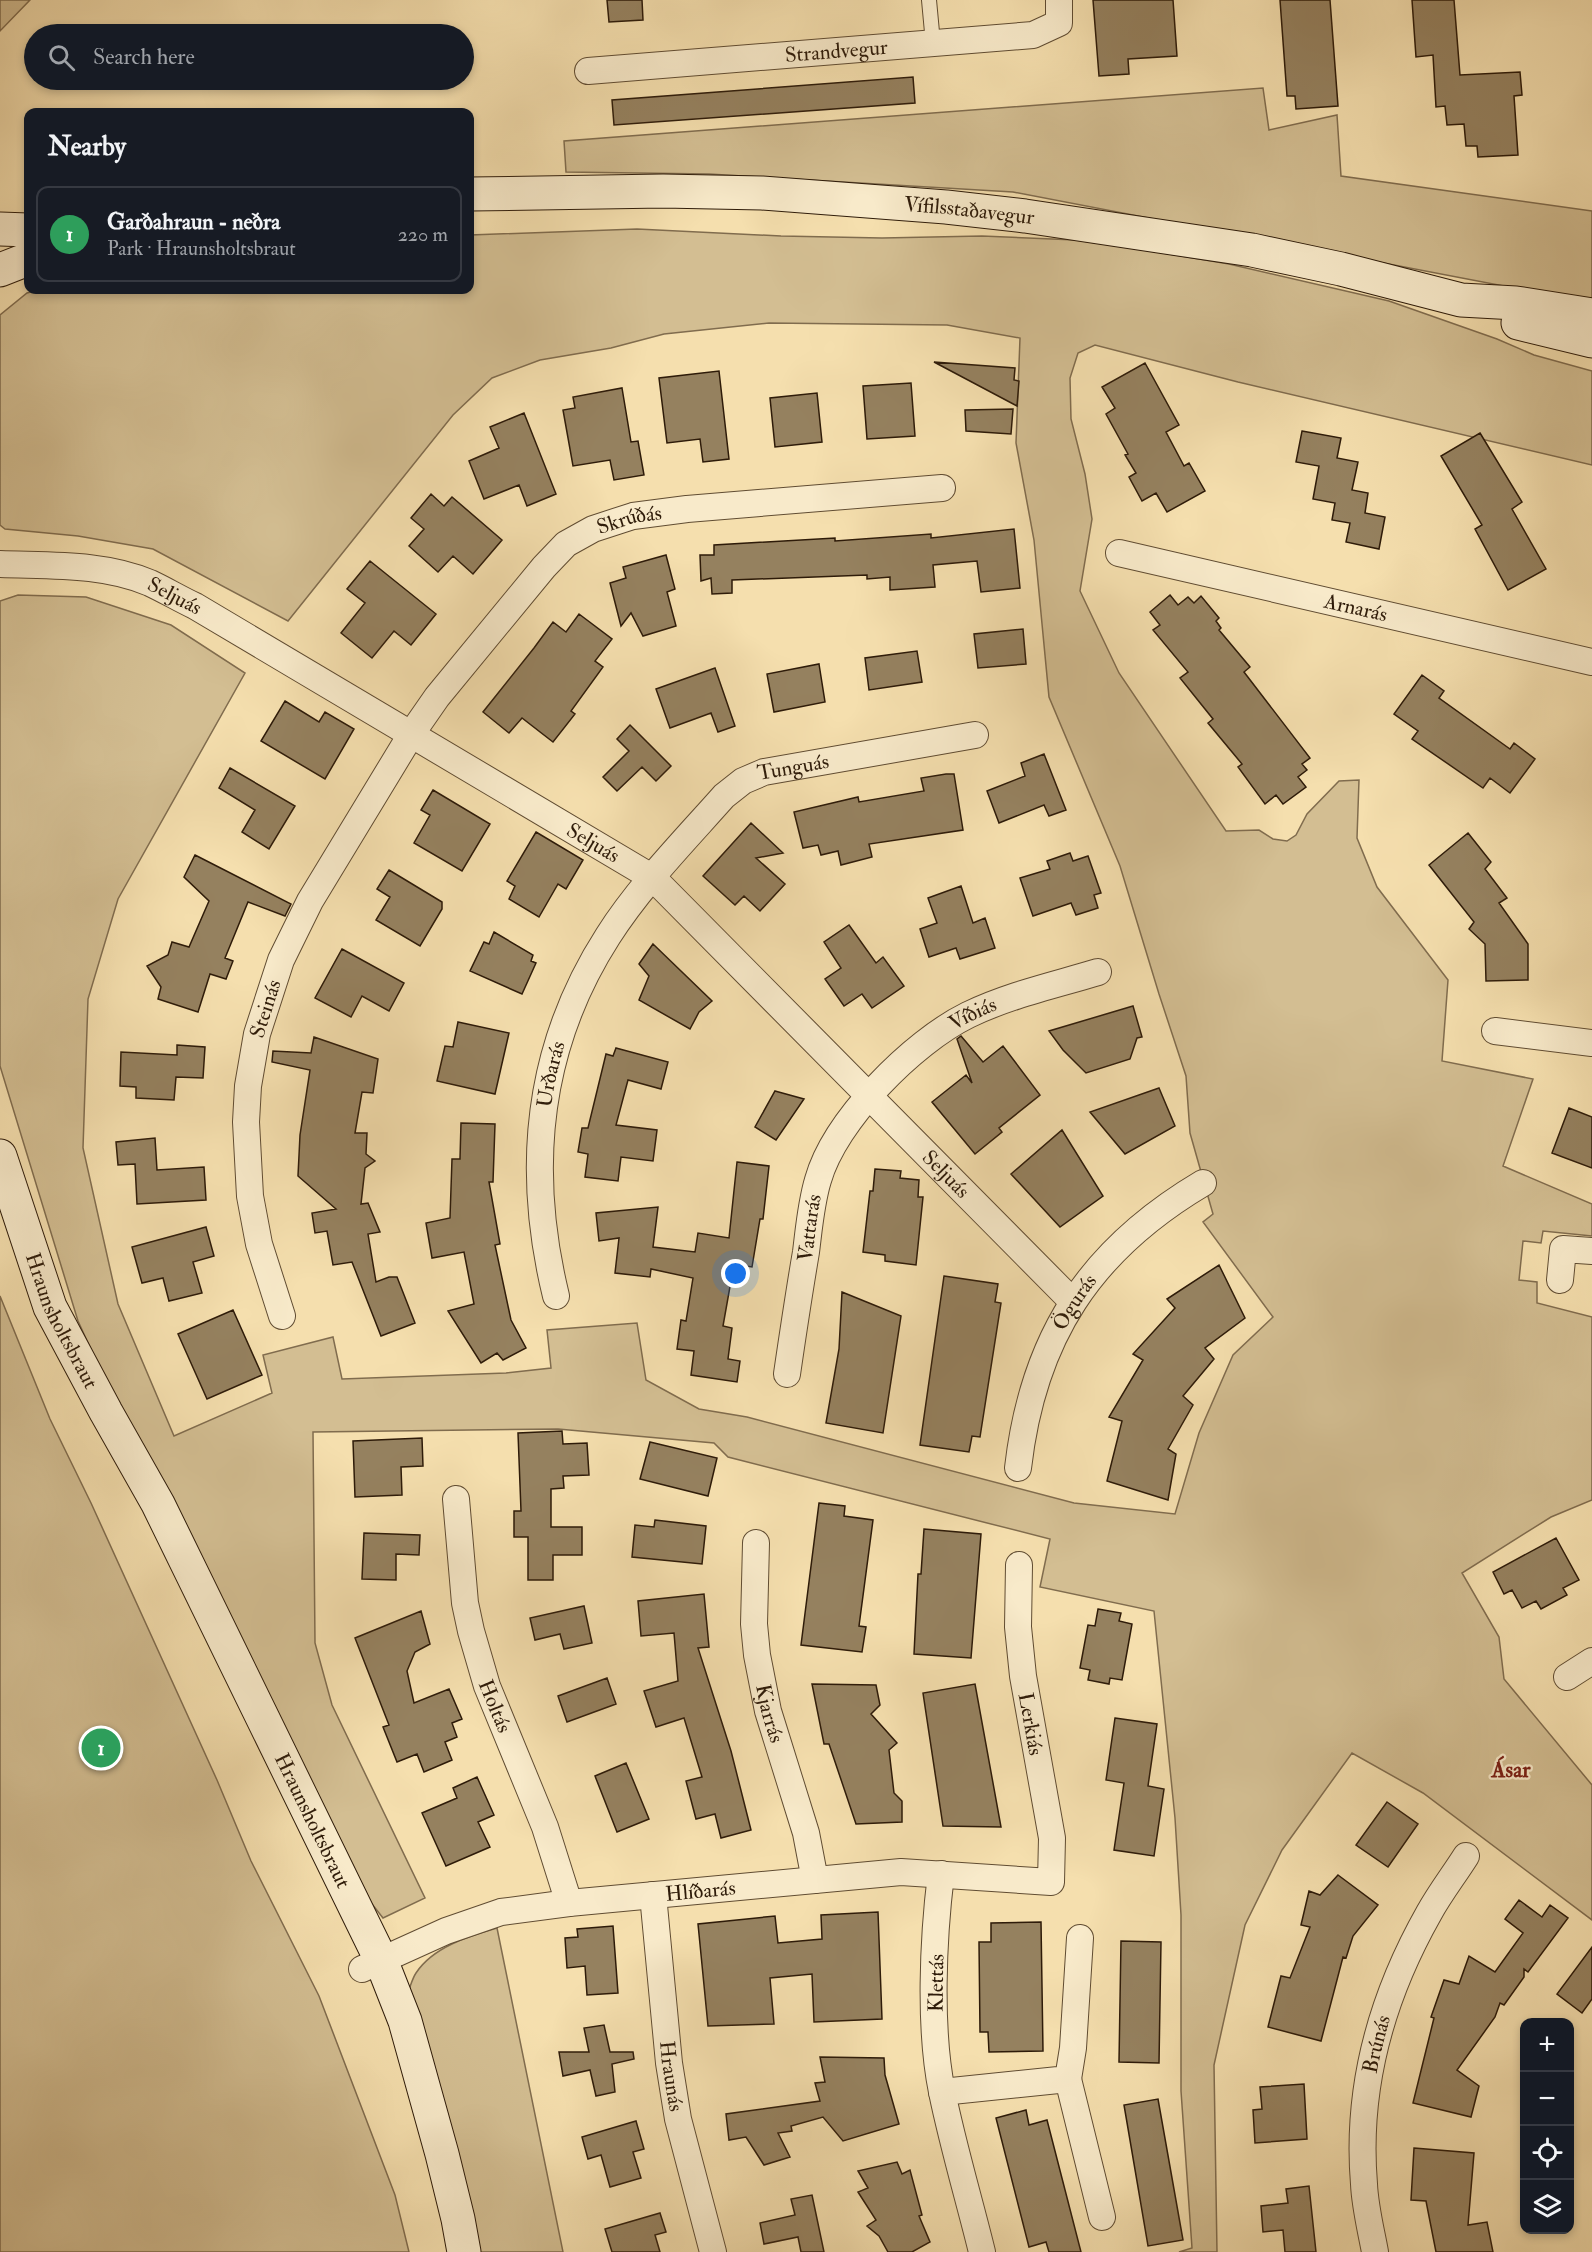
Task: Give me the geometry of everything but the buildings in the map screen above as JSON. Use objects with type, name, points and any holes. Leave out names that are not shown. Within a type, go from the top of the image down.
[{"type":"street","name":"Strandvegur","points":[[588,71],[1033,35],[1059,23],[1059,0]]},
{"type":"street","name":"Vífilsstaðavegur","points":[[474,194],[663,191],[762,193],[958,208],[1252,250],[1341,269],[1461,300],[1516,303],[1592,315]]},
{"type":"street","points":[[0,229],[24,230]]},
{"type":"street","points":[[0,270],[24,261]]},
{"type":"street","name":"Vífilsstaðavegur","points":[[1461,300],[1491,316],[1592,341]]},
{"type":"street","name":"Skrúðás","points":[[412,734],[437,697],[544,567],[566,544],[593,530],[633,516],[687,509],[942,488]]},
{"type":"street","name":"Arnarás","points":[[1119,553],[1592,662]]},
{"type":"street","name":"Seljuás","points":[[0,564],[84,568],[148,582],[195,606],[653,878],[1073,1302]]},
{"type":"street","name":"Steinás","points":[[282,1316],[259,1244],[249,1186],[247,1098],[257,1034],[281,960],[310,901],[412,734]]},
{"type":"street","name":"Tunguás","points":[[653,878],[724,796],[743,781],[764,771],[975,735]]},
{"type":"street","name":"Urðarás","points":[[556,1296],[544,1241],[538,1186],[543,1111],[549,1074],[573,1003],[589,969],[608,936],[653,878]]},
{"type":"street","name":"Víðiás","points":[[869,1096],[897,1067],[940,1031],[969,1014],[1027,993],[1098,972]]},
{"type":"street","points":[[1495,1031],[1592,1043]]},
{"type":"street","name":"Vattarás","points":[[787,1374],[818,1179],[834,1143],[869,1096]]},
{"type":"street","name":"Hraunsholtsbraut","points":[[0,1156],[50,1307],[106,1412],[143,1512],[408,2032],[459,2219],[464,2252]]},
{"type":"street","name":"Ögurás","points":[[1018,1468],[1022,1432],[1030,1398],[1050,1343],[1073,1302],[1094,1273],[1144,1222],[1203,1183]]},
{"type":"street","points":[[1560,1280],[1563,1249],[1592,1251]]},
{"type":"street","name":"Holtás","points":[[456,1499],[465,1603],[471,1631],[487,1686],[544,1827],[569,1903]]},
{"type":"street","name":"Kjarrás","points":[[756,1543],[754,1614],[757,1655],[768,1711],[806,1833],[815,1880]]},
{"type":"street","name":"Lerkiás","points":[[1019,1565],[1018,1627],[1021,1659],[1052,1838],[1051,1882]]},
{"type":"street","points":[[1567,1677],[1592,1661]]},
{"type":"street","name":"Brúnás","points":[[1375,2252],[1364,2186],[1362,2147],[1368,2074],[1386,2006],[1413,1943],[1430,1911],[1466,1856]]},
{"type":"street","name":"Hlíðarás","points":[[372,1964],[446,1931],[501,1912],[569,1903],[901,1872],[1051,1882]]},
{"type":"street","name":"Klettás","points":[[941,1874],[936,1915],[937,2060],[942,2092],[982,2252]]},
{"type":"street","name":"Hraunás","points":[[653,1895],[669,2063],[678,2119],[713,2252]]},
{"type":"street","points":[[1080,1938],[1073,2048],[1068,2079],[1102,2217]]},
{"type":"street","name":"Hraunsholtsbraut","points":[[372,1964],[387,2028],[432,2157],[459,2252]]},
{"type":"street","points":[[942,2092],[1068,2079]]},
{"type":"lane","points":[[929,0],[933,43]]},
{"type":"shaded area","points":[[0,0],[30,0],[0,31]]},
{"type":"shaded area","points":[[1263,88],[1269,130],[1337,115],[1341,176],[1592,211],[1592,303],[1013,192],[709,174],[566,172],[564,141]]},
{"type":"shaded area","points":[[637,229],[781,236],[882,238],[982,236],[1076,240],[1229,264],[1389,301],[1497,339],[1534,355],[1592,371],[1592,465],[1238,382],[1095,345],[1078,353],[1070,378],[1071,419],[1085,474],[1092,519],[1080,591],[1119,673],[1226,831],[1259,830],[1273,839],[1287,841],[1296,835],[1307,814],[1339,781],[1359,780],[1357,838],[1377,887],[1448,980],[1442,1061],[1533,1079],[1503,1166],[1592,1204],[1592,1236],[1543,1231],[1541,1243],[1523,1241],[1519,1280],[1537,1282],[1537,1303],[1592,1317],[1592,1500],[1551,1517],[1462,1573],[1499,1637],[1504,1679],[1592,1785],[1592,1920],[1423,1793],[1352,1753],[1282,1850],[1245,1925],[1214,2065],[1217,2252],[1179,2252],[1192,2248],[1181,2091],[1181,1915],[1175,1818],[1154,1611],[1040,1587],[1050,1539],[728,1457],[714,1443],[558,1429],[313,1432],[315,1643],[332,1705],[425,1898],[383,1918],[361,1890],[151,1480],[78,1321],[0,1066],[0,601],[18,595],[86,597],[171,625],[245,673],[118,899],[88,999],[83,1148],[118,1304],[174,1436],[272,1393],[263,1355],[333,1337],[342,1379],[506,1373],[551,1368],[547,1330],[637,1323],[646,1380],[699,1409],[747,1417],[1074,1503],[1175,1514],[1199,1433],[1233,1355],[1273,1317],[1203,1222],[1213,1214],[1190,1133],[1186,1076],[1120,866],[1049,697],[1034,540],[1016,443],[1020,338],[947,325],[769,323],[664,334],[611,348],[540,360],[492,378],[453,415],[288,621],[153,549],[78,536],[5,529],[0,525],[0,315],[26,294],[474,294],[474,235]]},
{"type":"shaded area","points":[[0,1296],[50,1419],[91,1503],[217,1780],[251,1861],[319,1996],[395,2195],[409,2252],[0,2252]]},
{"type":"shaded area","points":[[497,1928],[563,2252],[472,2252],[407,1994],[416,1973],[432,1956],[452,1944]]},
{"type":"place","name":"Garðahraun - neðra","points":[[101,1748]]},
{"type":"district","name":"Ásar","points":[[1511,1769]]}]
